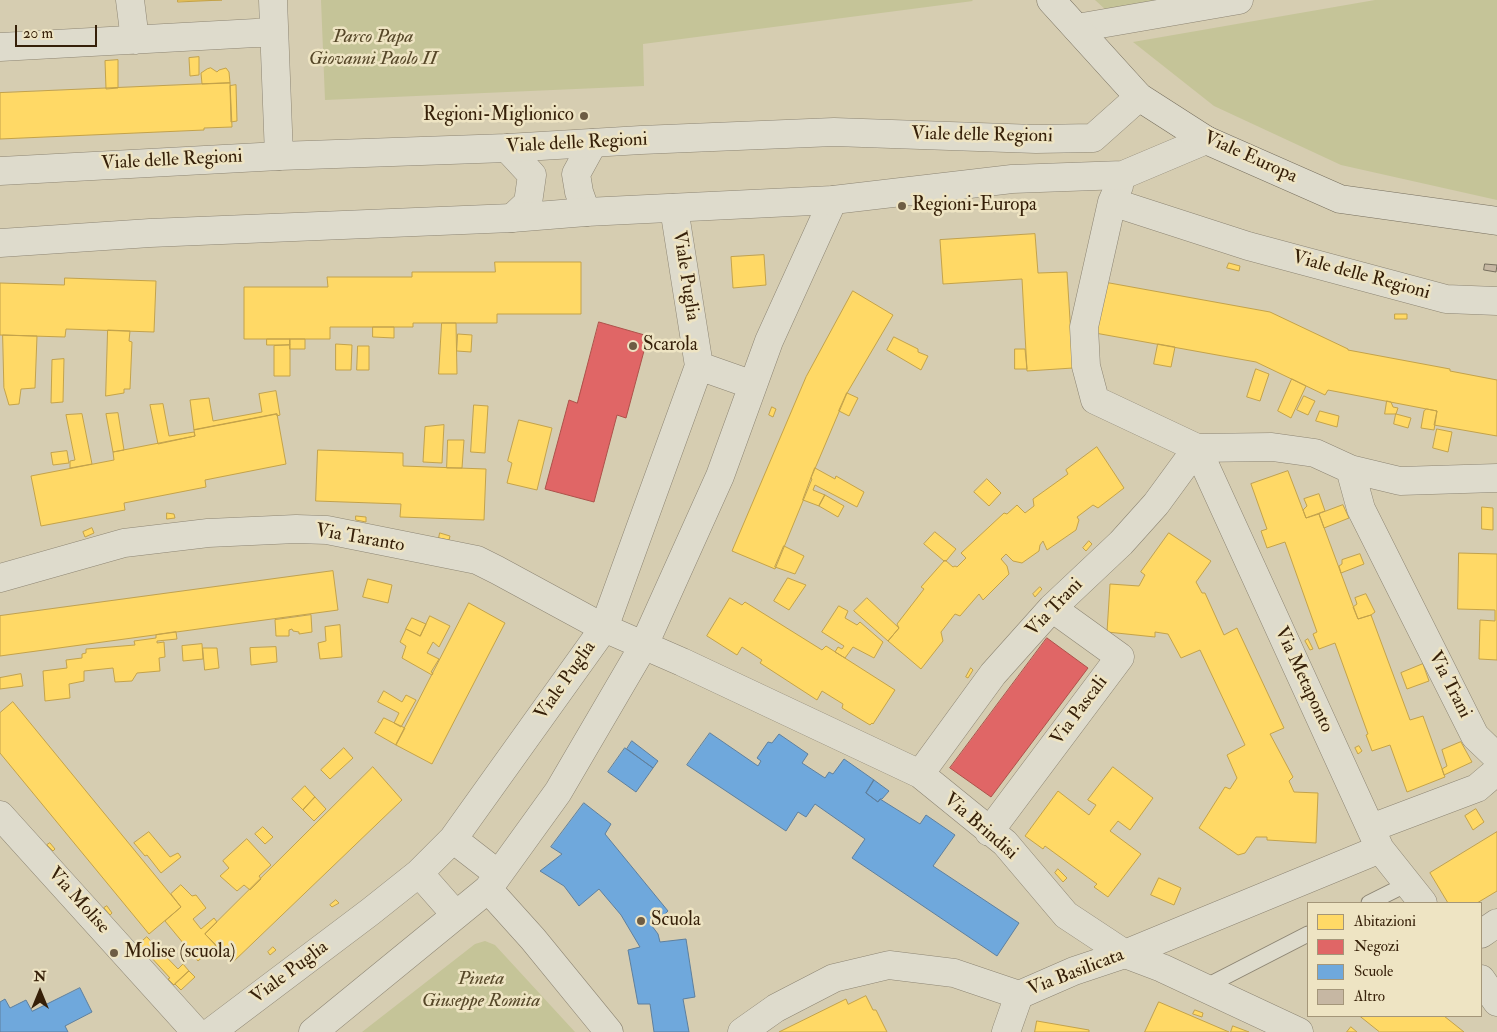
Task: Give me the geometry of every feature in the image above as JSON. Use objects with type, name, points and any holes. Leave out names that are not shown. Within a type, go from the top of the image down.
[{"type":"street","points":[[130,0],[135,40]]},
{"type":"street","points":[[273,0],[279,156]]},
{"type":"street","name":"Viale Europa","points":[[1051,0],[1138,97],[1206,140],[1340,199],[1497,221]]},
{"type":"street","points":[[1077,28],[1239,0]]},
{"type":"street","points":[[0,46],[274,32]]},
{"type":"street","name":"Viale delle Regioni","points":[[0,171],[279,156],[508,148],[593,142],[834,132],[1036,139],[1093,138],[1138,97]]},
{"type":"street","points":[[0,243],[150,233],[512,218],[586,212],[833,200],[1012,179],[1123,176],[1206,140]]},
{"type":"street","points":[[586,212],[579,192],[576,174],[593,142]]},
{"type":"street","points":[[508,148],[532,176],[528,203],[512,218]]},
{"type":"street","points":[[1123,176],[1112,202],[1084,327],[1086,366],[1095,400],[1197,448],[1272,447],[1315,453],[1350,469],[1400,481],[1497,478]]},
{"type":"street","points":[[313,1032],[456,915],[493,881],[558,792],[644,645],[720,476],[769,341],[833,200]]},
{"type":"street","name":"Viale delle Regioni","points":[[1112,202],[1248,246],[1446,299],[1497,301]]},
{"type":"street","name":"Viale Puglia","points":[[211,1032],[370,912],[418,873],[454,839],[604,628],[699,366],[674,208]]},
{"type":"street","points":[[699,366],[753,385]]},
{"type":"street","name":"Via Trani","points":[[920,774],[994,674],[1052,608],[1121,543],[1156,504],[1197,448]]},
{"type":"street","name":"Via Metaponto","points":[[1197,448],[1376,839],[1415,893]]},
{"type":"street","name":"Via Trani","points":[[1350,469],[1361,509],[1475,736],[1497,757]]},
{"type":"street","name":"Via Taranto","points":[[0,578],[124,543],[208,534],[296,529],[327,530],[477,560],[604,628],[644,645]]},
{"type":"street","name":"Via Pascali","points":[[989,832],[1120,657],[1052,608]]},
{"type":"street","name":"Via Brindisi","points":[[644,645],[920,774],[989,832],[1005,843],[1066,915],[1125,954],[1162,968],[1299,1032]]},
{"type":"street","name":"Via Basilicata","points":[[742,1032],[776,1008],[834,978],[889,965],[954,973],[1019,995],[1074,971],[1125,954],[1376,839],[1477,788],[1497,771]]},
{"type":"street","name":"Via Molise","points":[[0,815],[196,1032]]},
{"type":"street","points":[[454,839],[493,881],[533,939],[609,1032]]},
{"type":"street","points":[[418,873],[456,915]]},
{"type":"street","points":[[1482,933],[1497,923]]},
{"type":"street","points":[[1482,980],[1497,1002]]},
{"type":"street","points":[[1006,1032],[1019,995]]},
{"type":"lane","points":[[1374,902],[1415,893]]},
{"type":"lane","points":[[1203,988],[1307,935]]},
{"type":"green space","name":"Parco Papa Giovanni Paolo II","points":[[321,0],[973,1],[643,44],[644,86],[325,100]]},
{"type":"green space","points":[[1095,0],[1239,0],[1118,21]]},
{"type":"green space","points":[[1375,0],[1497,0],[1497,200],[1341,165],[1214,106],[1133,42]]},
{"type":"green space","name":"Pineta Giuseppe Romita","points":[[485,941],[495,945],[575,1032],[362,1032],[475,944]]},
{"type":"building: Abitazioni","points":[[178,0],[222,0],[178,2]]},
{"type":"building: Abitazioni","points":[[199,57],[199,75],[190,76],[189,58]]},
{"type":"building: Abitazioni","points":[[118,60],[118,88],[106,89],[105,61]]},
{"type":"building: Abitazioni","points":[[211,68],[217,72],[226,68],[229,72],[230,83],[202,84],[201,73]]},
{"type":"building: Abitazioni","points":[[230,83],[232,127],[204,128],[204,130],[0,139],[0,93]]},
{"type":"building: Abitazioni","points":[[236,85],[237,121],[231,122],[230,86]]},
{"type":"building: Abitazioni","points":[[1035,234],[1038,273],[1067,272],[1073,368],[1027,371],[1022,279],[943,284],[940,240]]},
{"type":"building: Abitazioni","points":[[764,255],[766,285],[733,288],[731,257]]},
{"type":"building: Abitazioni","points":[[495,262],[581,262],[581,314],[497,314],[497,323],[413,323],[413,327],[330,327],[330,339],[244,339],[244,287],[328,287],[327,277],[412,277],[412,272],[495,272]]},
{"type":"building: Abitazioni","points":[[1229,263],[1240,266],[1239,271],[1227,268]]},
{"type":"building: Abitazioni","points":[[65,278],[156,281],[154,332],[66,329],[65,337],[0,335],[0,283],[64,285]]},
{"type":"building: Abitazioni","points":[[1104,282],[1270,312],[1348,350],[1450,369],[1450,371],[1497,380],[1497,436],[1434,425],[1437,411],[1328,390],[1325,395],[1256,362],[1095,333]]},
{"type":"building: Abitazioni","points":[[853,291],[893,315],[847,393],[775,569],[732,551],[806,377]]},
{"type":"building: Abitazioni","points":[[1395,314],[1407,314],[1407,319],[1395,319]]},
{"type":"building: Abitazioni","points":[[442,323],[456,323],[457,374],[439,374]]},
{"type":"building: Abitazioni","points":[[373,327],[394,327],[394,338],[373,337]]},
{"type":"building: Abitazioni","points":[[108,330],[130,331],[129,341],[132,342],[130,389],[124,389],[124,393],[106,396]]},
{"type":"building: Abitazioni","points":[[458,334],[472,335],[471,352],[457,351]]},
{"type":"building: Abitazioni","points":[[3,335],[37,336],[35,388],[21,389],[19,404],[9,405],[4,388]]},
{"type":"building: Abitazioni","points":[[894,337],[928,356],[921,370],[887,350]]},
{"type":"building: Abitazioni","points":[[267,339],[290,339],[290,345],[267,345]]},
{"type":"building: Abitazioni","points":[[290,339],[305,339],[305,349],[290,349]]},
{"type":"building: Abitazioni","points":[[336,344],[352,345],[351,370],[336,370]]},
{"type":"building: Abitazioni","points":[[1158,344],[1175,347],[1171,367],[1154,364]]},
{"type":"building: Abitazioni","points":[[290,345],[290,376],[274,376],[274,346]]},
{"type":"building: Abitazioni","points":[[358,346],[369,346],[369,370],[357,370]]},
{"type":"building: Abitazioni","points":[[1015,349],[1025,349],[1027,369],[1015,369]]},
{"type":"building: Abitazioni","points":[[64,359],[63,402],[51,403],[52,360]]},
{"type":"building: Abitazioni","points":[[1256,369],[1269,374],[1260,401],[1247,397]]},
{"type":"building: Abitazioni","points":[[1292,379],[1306,386],[1291,418],[1278,411]]},
{"type":"building: Abitazioni","points":[[276,391],[280,415],[277,416],[277,414],[194,430],[190,400],[209,398],[213,421],[262,412],[259,394]]},
{"type":"building: Abitazioni","points":[[847,393],[858,398],[849,416],[839,411]]},
{"type":"building: Abitazioni","points":[[1304,396],[1315,401],[1308,415],[1297,410]]},
{"type":"building: Abitazioni","points":[[1387,401],[1391,402],[1393,407],[1398,408],[1396,414],[1385,414]]},
{"type":"building: Abitazioni","points":[[163,404],[169,436],[194,432],[195,436],[158,444],[150,405]]},
{"type":"building: Abitazioni","points":[[474,405],[488,406],[485,453],[471,452]]},
{"type":"building: Abitazioni","points":[[772,407],[776,409],[773,417],[769,415]]},
{"type":"building: Abitazioni","points":[[1427,409],[1437,411],[1434,430],[1421,428],[1424,411]]},
{"type":"building: Abitazioni","points":[[1320,411],[1339,416],[1337,427],[1316,421]]},
{"type":"building: Abitazioni","points":[[118,413],[124,450],[113,452],[106,414]]},
{"type":"building: Abitazioni","points":[[82,414],[92,464],[70,468],[70,461],[75,460],[66,415]]},
{"type":"building: Abitazioni","points":[[277,414],[286,464],[205,480],[206,487],[124,503],[125,510],[41,526],[31,476],[114,460],[113,452],[195,436],[194,430]]},
{"type":"building: Abitazioni","points":[[1396,414],[1411,418],[1408,428],[1394,424]]},
{"type":"building: Abitazioni","points":[[519,420],[552,428],[537,490],[507,483],[512,463],[508,461]]},
{"type":"building: Abitazioni","points":[[444,425],[442,463],[423,462],[425,427]]},
{"type":"building: Abitazioni","points":[[1437,429],[1452,432],[1448,452],[1433,448]]},
{"type":"building: Abitazioni","points":[[448,440],[464,440],[462,468],[447,468]]},
{"type":"building: Abitazioni","points":[[1097,447],[1124,488],[1098,508],[1093,505],[1077,517],[1079,520],[1076,530],[1047,550],[1043,541],[1039,551],[1022,563],[1013,561],[1006,554],[1001,559],[1007,566],[1009,574],[983,600],[979,594],[960,616],[955,614],[941,632],[943,641],[921,669],[888,641],[899,628],[897,624],[924,589],[921,587],[945,560],[953,567],[957,567],[966,558],[961,553],[1004,513],[1007,514],[1017,505],[1025,513],[1034,506],[1033,499],[1068,474],[1066,470]]},
{"type":"building: Abitazioni","points":[[318,450],[403,453],[403,466],[486,469],[484,520],[400,517],[401,504],[316,501]]},
{"type":"building: Abitazioni","points":[[67,451],[69,463],[53,465],[51,453]]},
{"type":"building: Abitazioni","points":[[815,468],[835,479],[836,476],[864,492],[857,507],[815,485],[813,490],[825,495],[819,506],[803,500]]},
{"type":"building: Abitazioni","points":[[1288,471],[1306,518],[1319,514],[1358,619],[1371,615],[1410,720],[1423,716],[1445,777],[1407,792],[1390,745],[1372,751],[1366,735],[1368,734],[1335,643],[1319,649],[1313,634],[1317,632],[1285,542],[1267,548],[1261,531],[1267,529],[1251,484]]},
{"type":"building: Abitazioni","points":[[987,479],[1001,493],[989,506],[974,492]]},
{"type":"building: Abitazioni","points":[[1319,494],[1325,511],[1306,518],[1303,510],[1307,506],[1304,499]]},
{"type":"building: Abitazioni","points":[[825,495],[844,506],[838,517],[819,506]]},
{"type":"building: Abitazioni","points":[[1343,505],[1349,518],[1324,528],[1319,514]]},
{"type":"building: Abitazioni","points":[[1482,507],[1493,508],[1493,530],[1482,529]]},
{"type":"building: Abitazioni","points":[[167,513],[174,514],[175,518],[167,519]]},
{"type":"building: Abitazioni","points":[[356,516],[366,517],[366,522],[356,520]]},
{"type":"building: Abitazioni","points":[[92,528],[94,533],[85,537],[83,532]]},
{"type":"building: Abitazioni","points":[[935,532],[956,549],[946,561],[924,544]]},
{"type":"building: Abitazioni","points":[[440,533],[450,536],[449,540],[439,538]]},
{"type":"building: Abitazioni","points":[[1169,533],[1211,561],[1196,582],[1202,593],[1205,593],[1224,635],[1237,628],[1284,728],[1270,734],[1293,777],[1289,781],[1294,792],[1318,793],[1316,843],[1267,840],[1267,837],[1256,837],[1245,853],[1238,855],[1199,828],[1225,787],[1230,789],[1237,778],[1227,755],[1245,745],[1200,650],[1181,658],[1168,634],[1155,632],[1155,637],[1107,632],[1110,584],[1139,586],[1145,575],[1141,572]]},
{"type":"building: Abitazioni","points":[[1089,541],[1092,544],[1086,551],[1083,548]]},
{"type":"building: Abitazioni","points":[[784,546],[804,556],[795,574],[775,567]]},
{"type":"building: Abitazioni","points":[[1459,553],[1497,554],[1497,660],[1479,659],[1480,620],[1495,621],[1495,610],[1458,609]]},
{"type":"building: Abitazioni","points":[[1360,554],[1364,564],[1341,573],[1339,566],[1342,564],[1342,560]]},
{"type":"building: Abitazioni","points":[[333,571],[338,610],[0,656],[0,616]]},
{"type":"building: Abitazioni","points":[[788,578],[806,585],[789,610],[774,601]]},
{"type":"building: Abitazioni","points":[[368,579],[392,585],[388,603],[363,597]]},
{"type":"building: Abitazioni","points":[[1040,587],[1042,589],[1035,597],[1033,594]]},
{"type":"building: Abitazioni","points":[[1366,594],[1375,612],[1358,619],[1353,607],[1357,604],[1355,598]]},
{"type":"building: Abitazioni","points":[[730,598],[742,605],[745,602],[822,650],[826,646],[895,690],[873,724],[870,725],[842,708],[843,704],[822,691],[817,700],[760,663],[762,660],[742,647],[737,655],[707,636]]},
{"type":"building: Abitazioni","points":[[867,598],[899,628],[888,641],[854,611]]},
{"type":"building: Abitazioni","points":[[469,603],[505,623],[432,764],[396,745]]},
{"type":"building: Abitazioni","points":[[839,606],[848,611],[845,618],[857,625],[860,622],[883,642],[874,658],[853,647],[845,658],[835,652],[838,647],[842,649],[844,646],[822,632]]},
{"type":"building: Abitazioni","points":[[311,615],[312,632],[299,634],[299,632],[292,629],[289,630],[289,636],[276,636],[275,620]]},
{"type":"building: Abitazioni","points":[[430,616],[450,626],[439,647],[433,642],[427,653],[439,659],[431,672],[433,673],[432,675],[402,658],[406,646],[400,642],[406,629],[420,636]]},
{"type":"building: Abitazioni","points":[[412,618],[426,624],[420,636],[406,629]]},
{"type":"building: Abitazioni","points":[[340,625],[342,657],[320,659],[318,643],[326,641],[325,627]]},
{"type":"building: Abitazioni","points":[[176,632],[177,639],[157,641],[157,643],[164,642],[165,657],[159,658],[160,671],[137,673],[132,681],[115,682],[113,668],[84,671],[84,681],[69,684],[70,698],[45,701],[43,671],[67,668],[66,660],[82,658],[82,654],[86,653],[86,649],[135,645],[134,641],[156,638],[156,635]]},
{"type":"building: Abitazioni","points":[[1308,639],[1313,649],[1310,650],[1305,641]]},
{"type":"building: Abitazioni","points":[[202,644],[203,659],[183,661],[182,646]]},
{"type":"building: Abitazioni","points":[[276,647],[277,662],[251,665],[250,648]]},
{"type":"building: Abitazioni","points":[[203,648],[217,648],[219,668],[205,670]]},
{"type":"building: Abitazioni","points":[[1423,664],[1429,681],[1407,689],[1401,673]]},
{"type":"building: Abitazioni","points":[[971,668],[973,670],[968,678],[966,677]]},
{"type":"building: Abitazioni","points":[[21,674],[23,686],[0,689],[0,678]]},
{"type":"building: Abitazioni","points":[[384,691],[402,702],[406,695],[416,700],[401,727],[394,723],[399,713],[378,702]]},
{"type":"building: Abitazioni","points":[[13,702],[181,907],[149,934],[0,753],[0,713]]},
{"type":"building: Abitazioni","points":[[384,718],[405,728],[396,745],[375,733]]},
{"type":"building: Abitazioni","points":[[1461,742],[1472,762],[1444,775],[1442,769],[1447,766],[1442,750]]},
{"type":"building: Abitazioni","points":[[1359,746],[1362,751],[1358,754],[1355,748]]},
{"type":"building: Abitazioni","points":[[344,748],[353,758],[330,779],[321,770]]},
{"type":"building: Abitazioni","points":[[373,767],[402,800],[232,963],[205,934]]},
{"type":"building: Abitazioni","points":[[1113,767],[1153,798],[1130,830],[1118,821],[1110,831],[1141,854],[1108,897],[1094,887],[1097,884],[1045,846],[1043,849],[1025,836],[1058,791],[1089,815],[1096,805],[1088,800]]},
{"type":"building: Abitazioni","points":[[305,786],[315,797],[303,810],[292,799]]},
{"type":"building: Abitazioni","points":[[315,797],[326,809],[314,821],[303,810]]},
{"type":"building: Abitazioni","points":[[1476,809],[1484,822],[1473,830],[1465,816]]},
{"type":"building: Abitazioni","points":[[263,827],[273,837],[265,844],[255,834]]},
{"type":"building: Abitazioni","points":[[149,832],[170,857],[178,853],[181,857],[161,873],[147,855],[145,856],[134,843]]},
{"type":"building: Abitazioni","points":[[1497,832],[1497,891],[1479,902],[1447,902],[1430,873]]},
{"type":"building: Abitazioni","points":[[247,839],[271,865],[259,876],[261,879],[250,890],[244,885],[237,891],[220,876],[229,868],[223,861]]},
{"type":"building: Abitazioni","points":[[50,843],[55,849],[53,851],[47,845]]},
{"type":"building: Abitazioni","points":[[1058,869],[1067,878],[1063,882],[1055,873]]},
{"type":"building: Abitazioni","points":[[1159,878],[1181,888],[1174,905],[1151,895]]},
{"type":"building: Abitazioni","points":[[181,885],[192,896],[196,895],[206,908],[193,919],[201,929],[214,918],[217,922],[205,934],[216,945],[198,961],[165,921],[181,907],[171,894]]},
{"type":"building: Abitazioni","points":[[336,900],[339,903],[332,907],[330,905]]},
{"type":"building: Abitazioni","points":[[107,906],[112,913],[110,915],[104,908]]},
{"type":"building: Abitazioni","points":[[147,937],[178,969],[183,964],[189,971],[174,985],[168,979],[170,978],[139,944]]},
{"type":"building: Abitazioni","points":[[273,947],[276,950],[270,955],[268,952]]},
{"type":"building: Abitazioni","points":[[189,971],[195,977],[181,990],[175,984]]},
{"type":"building: Abitazioni","points":[[866,996],[873,1010],[876,1010],[887,1032],[779,1032],[846,999],[848,1004]]},
{"type":"building: Abitazioni","points":[[1159,1002],[1229,1032],[1145,1032]]},
{"type":"building: Abitazioni","points":[[1195,1010],[1203,1013],[1202,1017],[1193,1014]]},
{"type":"building: Abitazioni","points":[[1361,1017],[1445,1017],[1464,1032],[1380,1032]]},
{"type":"building: Abitazioni","points":[[1037,1021],[1089,1030],[1089,1032],[1035,1032]]},
{"type":"building: Abitazioni","points":[[1233,1026],[1249,1032],[1231,1032]]},
{"type":"building: Abitazioni","points":[[1351,1027],[1357,1032],[1347,1032]]},
{"type":"building: Negozi","points":[[599,322],[648,336],[626,418],[617,415],[594,502],[545,489],[569,400],[577,403]]},
{"type":"building: Negozi","points":[[1047,638],[1088,668],[991,797],[950,768]]},
{"type":"building: Scuole","points":[[710,733],[758,766],[761,761],[757,758],[768,742],[772,743],[779,734],[808,754],[802,763],[825,778],[829,772],[833,774],[844,759],[874,780],[866,793],[878,802],[880,799],[920,824],[926,815],[955,835],[933,866],[1019,923],[997,956],[852,858],[865,839],[815,804],[806,817],[798,812],[786,831],[687,765]]},
{"type":"building: Scuole","points":[[632,741],[658,761],[653,768],[627,749]]},
{"type":"building: Scuole","points":[[625,748],[653,768],[636,792],[608,772]]},
{"type":"building: Scuole","points":[[874,780],[889,791],[878,802],[866,793]]},
{"type":"building: Scuole","name":"Scuola","points":[[584,803],[611,824],[605,834],[668,911],[652,926],[658,934],[660,942],[686,939],[695,997],[683,999],[689,1032],[654,1032],[650,1004],[638,1004],[628,950],[640,947],[621,915],[599,889],[579,906],[564,886],[540,871],[562,854],[551,847]]},
{"type":"building: Scuole","points":[[80,988],[92,1012],[65,1026],[68,1032],[0,1032],[0,1002],[5,999],[10,1008],[26,1000],[32,1011]]},
{"type":"building: Altro","points":[[1485,264],[1497,265],[1496,272],[1484,270]]},
{"type":"place","name":"Regioni-Miglionico","points":[[584,116]]},
{"type":"place","name":"Regioni-Europa","points":[[902,206]]},
{"type":"place","name":"Scarola","points":[[633,346]]},
{"type":"place","name":"Scuola","points":[[641,921]]},
{"type":"place","name":"Molise (scuola)","points":[[114,953]]}]
